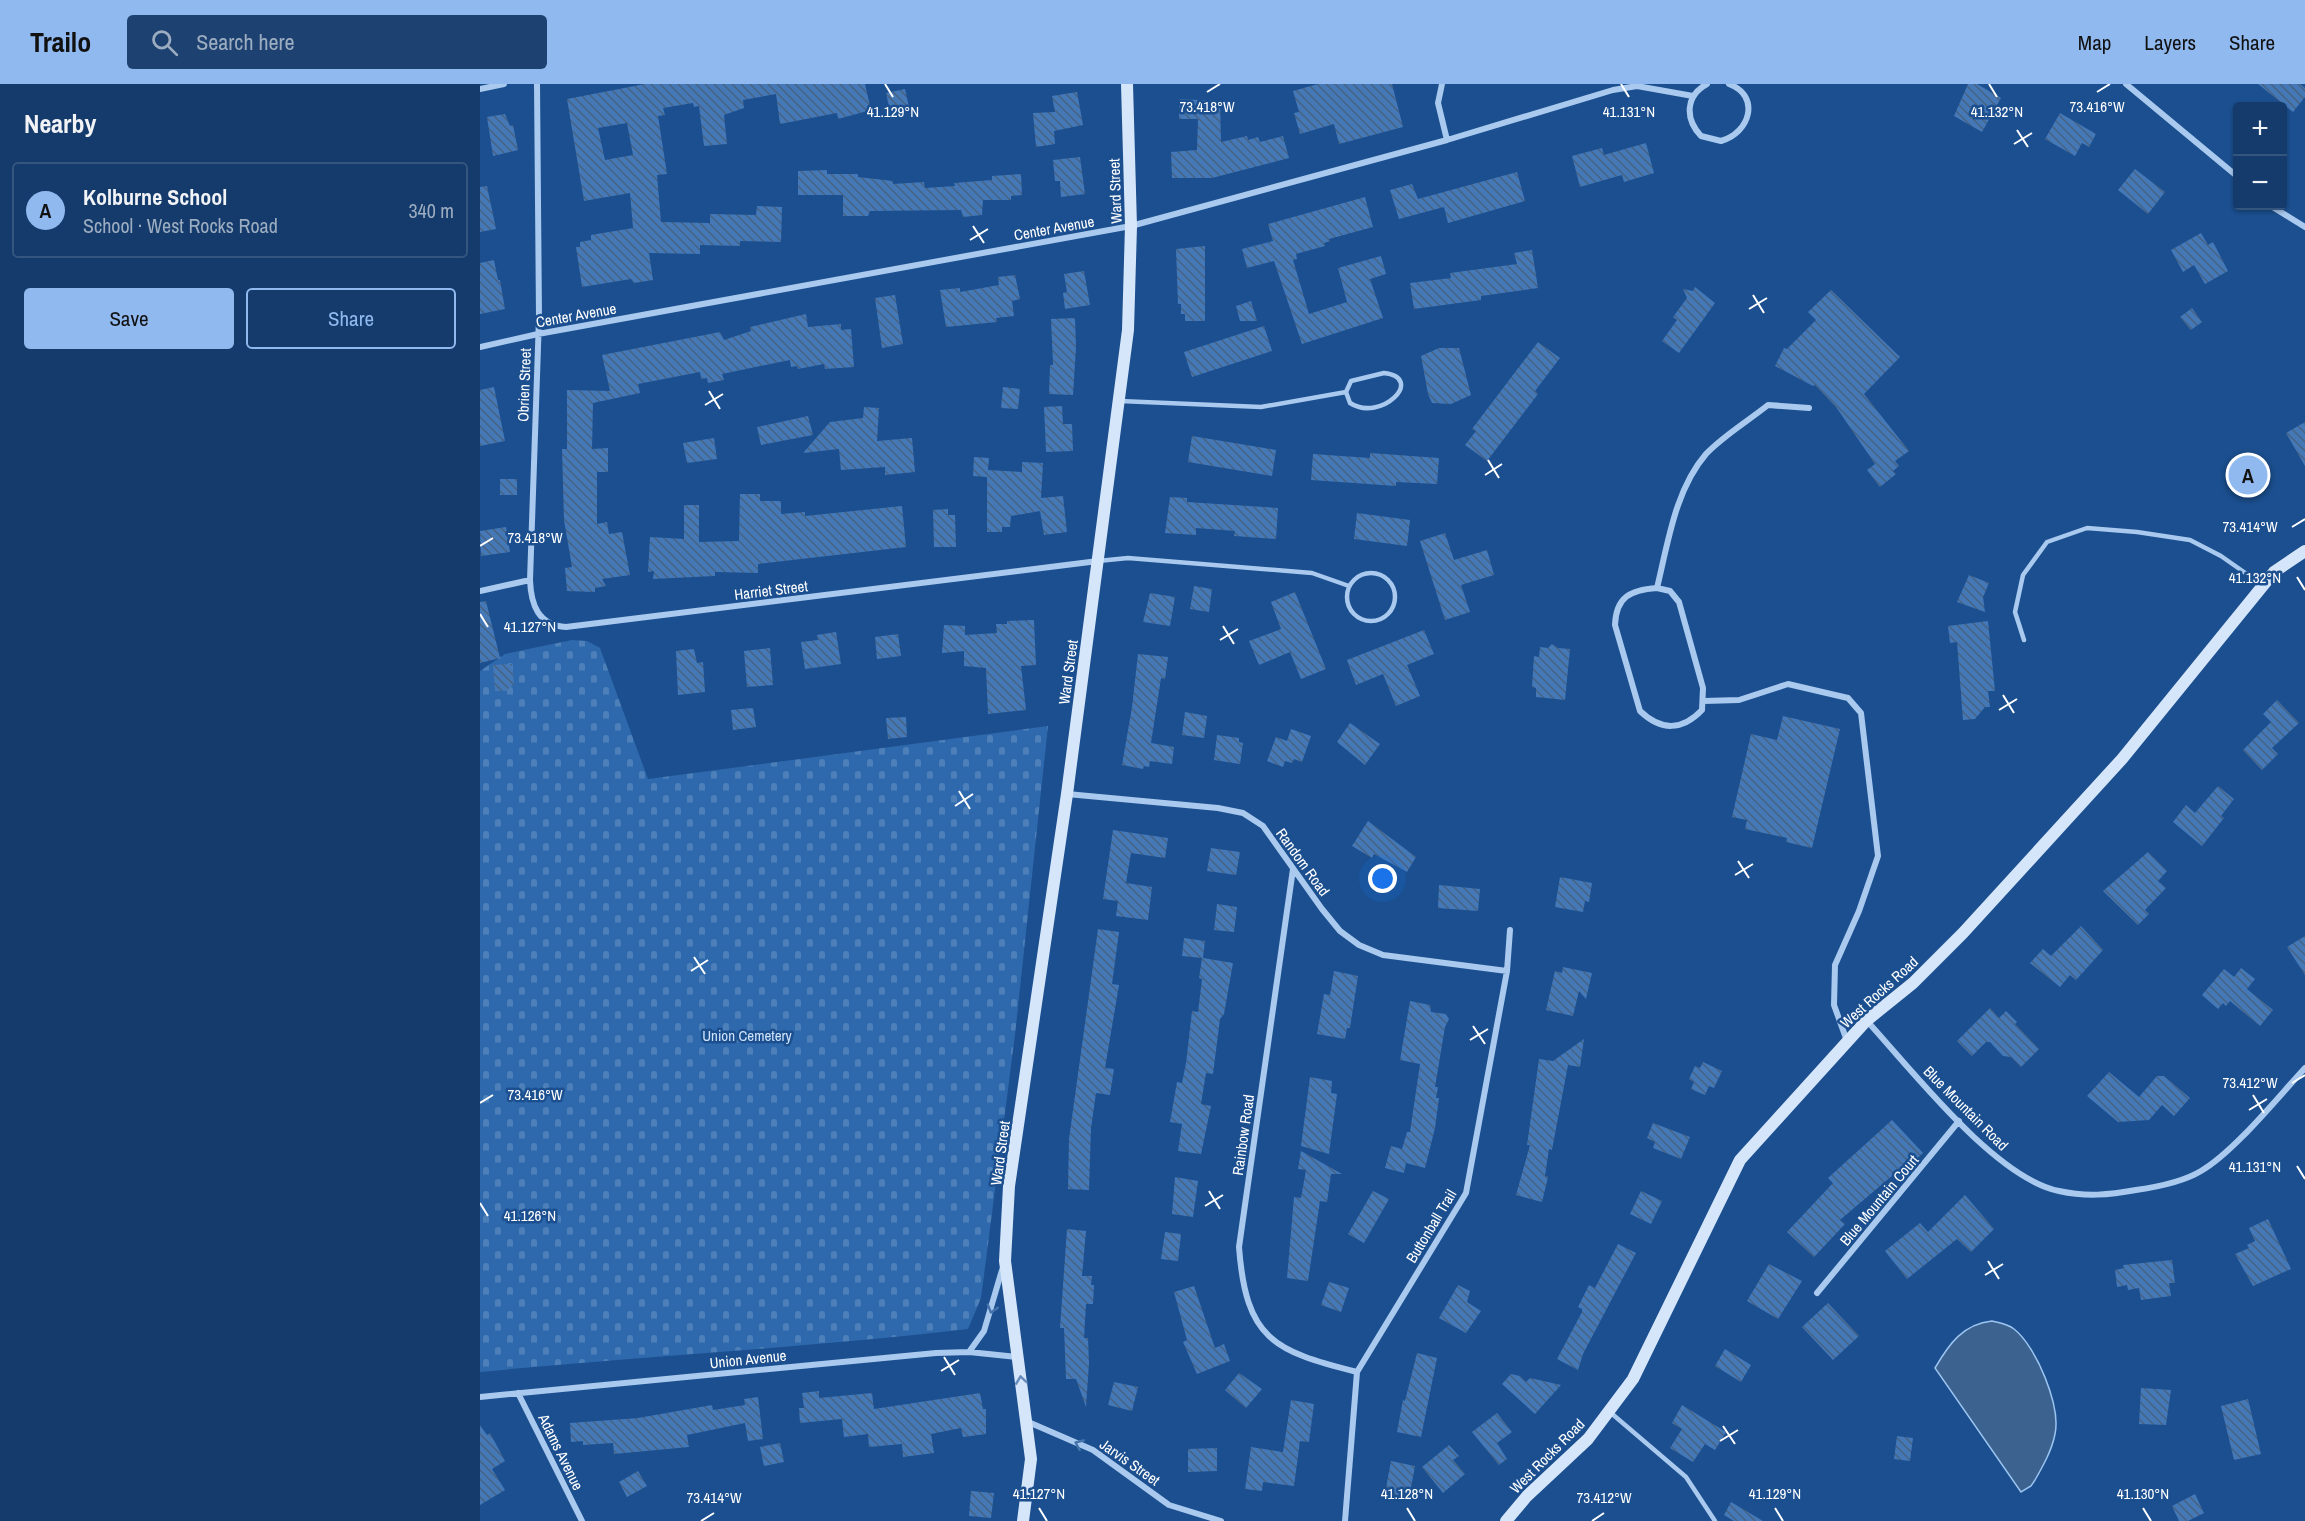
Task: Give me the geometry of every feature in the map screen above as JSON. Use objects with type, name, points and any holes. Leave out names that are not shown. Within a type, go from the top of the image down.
[{"type":"main road","name":"Ward Street","points":[[1023,1521],[1031,1459],[1005,1261],[1010,1186],[1067,794],[1128,330],[1131,226],[1127,84]]},
{"type":"main road","name":"West Rocks Road","points":[[1506,1521],[1527,1496],[1588,1440],[1633,1379],[1740,1160],[1866,1021],[1912,983],[1987,907],[2122,759],[2274,572],[2305,551]]},
{"type":"street","points":[[480,89],[504,84]]},
{"type":"street","name":"Obrien Street","points":[[530,580],[538,334],[537,84]]},
{"type":"street","points":[[1442,84],[1438,103],[1447,140]]},
{"type":"street","points":[[1707,84],[1693,96],[1689,109],[1694,129],[1710,140],[1731,138],[1746,124],[1748,112],[1742,93],[1729,84]]},
{"type":"street","points":[[2126,84],[2233,173]]},
{"type":"street","name":"Center Avenue","points":[[480,347],[538,334],[1131,226],[1447,140],[1613,90],[1637,86],[1693,96]]},
{"type":"street","points":[[2277,210],[2305,227]]},
{"type":"street","points":[[1657,588],[1679,505],[1690,476],[1707,454],[1768,405],[1809,408]]},
{"type":"street","name":"Harriet Street","points":[[530,580],[531,598],[538,615],[551,625],[566,627],[1098,561]]},
{"type":"street","points":[[480,591],[530,580]]},
{"type":"street","points":[[1657,588],[1670,591],[1678,602],[1703,688],[1702,710],[1679,726],[1664,726],[1651,721],[1640,711],[1615,625],[1615,611],[1629,594],[1657,588]]},
{"type":"street","points":[[1704,701],[1739,700],[1788,684],[1848,698],[1861,714],[1878,856],[1835,965],[1834,1005],[1848,1041]]},
{"type":"street","name":"Random Road","points":[[1067,794],[1218,808],[1242,813],[1263,826],[1340,931],[1359,945],[1383,955],[1507,971]]},
{"type":"street","name":"Rainbow Road","points":[[1293,869],[1239,1247],[1241,1280],[1251,1314],[1269,1339],[1291,1353],[1357,1372]]},
{"type":"street","name":"Buttonball Trail","points":[[1345,1521],[1357,1372],[1466,1193],[1507,971],[1510,930]]},
{"type":"street","name":"Blue Mountain Road","points":[[1866,1021],[1980,1144],[2016,1173],[2057,1191],[2103,1197],[2157,1186],[2201,1171],[2234,1143],[2305,1068]]},
{"type":"street","name":"Blue Mountain Court","points":[[1817,1293],[1959,1121]]},
{"type":"street","name":"Ward Street","points":[[969,1352],[984,1331],[1005,1261]]},
{"type":"street","name":"Union Avenue","points":[[480,1397],[936,1353],[969,1352],[1018,1357]]},
{"type":"street","name":"Adams Avenue","points":[[518,1393],[582,1521]]},
{"type":"street","name":"Jarvis Street","points":[[1026,1421],[1094,1450],[1169,1505],[1221,1521]]},
{"type":"lane","points":[[1384,373],[1395,377],[1400,387],[1399,394],[1391,402],[1361,408],[1350,403],[1346,392],[1351,381],[1356,378],[1384,373]]},
{"type":"lane","points":[[1120,401],[1261,407],[1346,392]]},
{"type":"lane","points":[[2024,640],[2015,612],[2023,575],[2033,558],[2048,542],[2087,528],[2190,540],[2221,556],[2263,586]]},
{"type":"lane","points":[[1098,561],[1128,558],[1312,573],[1349,585]]},
{"type":"lane","points":[[1374,573],[1382,576],[1394,591],[1392,609],[1378,621],[1359,619],[1347,604],[1349,585],[1364,574],[1374,573]]},
{"type":"lane","points":[[1609,1411],[1686,1477],[1715,1521]]},
{"type":"green space","name":"Union Cemetery","points":[[572,640],[587,641],[600,648],[648,779],[1048,726],[1015,1035],[981,1298],[968,1329],[480,1372],[480,671],[505,654]]},
{"type":"shaded area","points":[[1992,1321],[2012,1327],[2031,1349],[2045,1377],[2054,1408],[2055,1434],[2049,1452],[2031,1486],[2021,1492],[1935,1368],[1952,1343],[1965,1331],[1973,1326]]},
{"type":"building","points":[[645,84],[865,84],[871,110],[838,119],[837,113],[780,124],[776,94],[743,100],[744,108],[724,115],[727,144],[704,146],[699,106],[694,107],[693,103],[663,108],[665,115],[658,116],[667,174],[657,175],[661,222],[710,223],[710,214],[756,215],[757,206],[782,207],[781,242],[740,241],[740,246],[700,245],[700,254],[649,253],[653,280],[634,283],[631,279],[582,287],[576,247],[580,247],[580,242],[591,240],[591,235],[633,228],[630,193],[584,201],[567,99]],"holes":[[[627,123],[633,155],[605,160],[598,128]]]},
{"type":"building","points":[[1318,84],[1392,84],[1403,127],[1339,144],[1334,124],[1300,134],[1294,113],[1299,112],[1293,91]]},
{"type":"building","points":[[1968,84],[1977,84],[2001,98],[1982,132],[1954,116]]},
{"type":"building","points":[[2258,84],[2300,84],[2305,88],[2305,97],[2293,112],[2287,107],[2287,102],[2280,102]]},
{"type":"building","points":[[905,89],[909,107],[890,111],[886,93]]},
{"type":"building","points":[[1077,92],[1083,125],[1054,131],[1055,144],[1036,147],[1033,113],[1055,112],[1052,96]]},
{"type":"building","points":[[1179,99],[1220,101],[1221,142],[1247,136],[1248,140],[1258,137],[1260,142],[1283,136],[1289,158],[1212,178],[1172,178],[1171,152],[1197,150],[1198,119],[1179,119]]},
{"type":"building","points":[[2060,113],[2096,134],[2089,147],[2082,143],[2075,156],[2045,139]]},
{"type":"building","points":[[505,114],[510,126],[513,125],[518,150],[493,156],[487,117]]},
{"type":"building","points":[[1646,143],[1654,173],[1624,182],[1622,175],[1580,187],[1572,156],[1602,148],[1604,155]]},
{"type":"building","points":[[1080,157],[1085,194],[1061,197],[1060,181],[1055,181],[1053,160]]},
{"type":"building","points":[[2135,169],[2165,192],[2148,214],[2118,190]]},
{"type":"building","points":[[827,170],[827,174],[858,174],[858,177],[893,181],[893,184],[924,182],[925,188],[955,186],[954,183],[992,180],[992,176],[1021,174],[1022,195],[1011,196],[1011,200],[983,200],[982,215],[963,217],[961,210],[870,211],[868,216],[843,216],[843,195],[798,195],[798,171]]},
{"type":"building","points":[[1517,172],[1525,201],[1448,223],[1444,207],[1399,219],[1390,190],[1412,184],[1418,199]]},
{"type":"building","points":[[487,186],[496,229],[480,232],[480,187]]},
{"type":"building","points":[[1365,197],[1373,227],[1329,239],[1330,241],[1324,243],[1325,246],[1296,254],[1297,259],[1293,260],[1309,314],[1347,302],[1338,268],[1381,256],[1386,274],[1370,279],[1383,318],[1302,344],[1274,261],[1247,268],[1242,249],[1273,241],[1268,224]]},
{"type":"building","points":[[2201,233],[2208,245],[2213,242],[2228,271],[2205,284],[2194,265],[2183,272],[2171,250]]},
{"type":"building","points":[[1205,246],[1205,321],[1185,321],[1185,314],[1181,314],[1181,304],[1178,304],[1176,249]]},
{"type":"building","points":[[1532,250],[1538,288],[1481,296],[1481,300],[1414,309],[1410,283],[1451,278],[1450,273],[1517,264],[1514,253]]},
{"type":"building","points":[[494,260],[505,309],[480,314],[480,263]]},
{"type":"building","points":[[1084,271],[1090,305],[1065,309],[1063,293],[1067,292],[1064,274]]},
{"type":"building","points":[[1015,275],[1020,299],[1012,301],[1014,316],[996,318],[997,322],[946,327],[940,290],[960,288],[960,292],[999,285],[998,277]]},
{"type":"building","points":[[1695,287],[1715,303],[1679,353],[1662,341],[1677,320],[1673,317],[1687,298],[1683,289],[1693,291]]},
{"type":"building","points":[[1831,290],[1900,357],[1864,394],[1909,451],[1895,461],[1899,466],[1893,471],[1896,474],[1880,487],[1867,470],[1875,464],[1836,407],[1815,385],[1775,366],[1784,348],[1787,349],[1816,320],[1808,312]]},
{"type":"building","points":[[895,295],[903,344],[882,348],[875,298]]},
{"type":"building","points":[[1251,301],[1257,321],[1240,321],[1236,306]]},
{"type":"building","points":[[2192,308],[2202,322],[2191,330],[2180,317]]},
{"type":"building","points":[[806,314],[808,327],[841,324],[841,330],[851,329],[854,367],[825,369],[824,364],[798,369],[797,366],[791,367],[790,360],[722,374],[724,380],[708,383],[707,378],[701,379],[700,372],[638,384],[640,393],[593,403],[592,449],[608,448],[608,472],[597,472],[597,524],[607,522],[609,534],[622,532],[630,575],[602,579],[606,586],[595,588],[595,592],[567,591],[565,568],[572,567],[564,520],[562,449],[567,449],[567,390],[610,391],[602,355],[720,332],[724,340],[751,331],[750,327]]},
{"type":"building","points":[[1075,318],[1073,395],[1049,394],[1050,365],[1053,365],[1051,319]]},
{"type":"building","points":[[1264,326],[1272,351],[1192,377],[1184,352]]},
{"type":"building","points":[[1538,342],[1560,358],[1535,391],[1538,394],[1487,461],[1465,445],[1476,431],[1472,429]]},
{"type":"building","points":[[1439,348],[1459,348],[1471,395],[1451,404],[1432,403],[1428,394],[1421,356]]},
{"type":"building","points":[[494,387],[505,441],[480,446],[480,390]]},
{"type":"building","points":[[1003,387],[1020,389],[1018,409],[1001,408]]},
{"type":"building","points":[[1062,406],[1063,424],[1072,424],[1073,451],[1046,452],[1044,407]]},
{"type":"building","points":[[864,407],[879,408],[877,441],[912,438],[915,472],[885,475],[885,467],[841,470],[839,449],[803,453],[830,422],[863,418]]},
{"type":"building","points":[[808,416],[813,435],[761,445],[757,427]]},
{"type":"building","points":[[2305,422],[2305,466],[2286,433]]},
{"type":"building","points":[[1192,436],[1276,450],[1272,476],[1188,462]]},
{"type":"building","points":[[714,438],[717,459],[687,463],[683,443]]},
{"type":"building","points":[[1370,453],[1439,458],[1437,484],[1396,482],[1396,486],[1311,480],[1313,454],[1370,458]]},
{"type":"building","points":[[974,457],[989,458],[988,470],[1022,472],[1022,462],[1043,463],[1041,498],[1063,496],[1067,532],[1044,535],[1040,511],[1011,516],[1010,527],[1002,527],[1002,532],[987,532],[987,477],[973,476]]},
{"type":"building","points":[[500,479],[517,479],[517,495],[500,495]]},
{"type":"building","points":[[740,494],[760,494],[760,501],[781,501],[781,514],[805,512],[805,516],[902,506],[906,547],[758,564],[758,573],[715,572],[715,576],[653,579],[654,571],[648,572],[650,537],[684,539],[684,505],[699,505],[699,542],[739,541]]},
{"type":"building","points":[[1170,497],[1187,498],[1187,502],[1278,508],[1276,539],[1234,536],[1235,531],[1196,528],[1196,535],[1165,533]]},
{"type":"building","points":[[948,509],[948,515],[955,515],[956,547],[934,547],[933,510]]},
{"type":"building","points":[[1357,513],[1410,520],[1407,546],[1354,539]]},
{"type":"building","points":[[506,527],[510,552],[481,556],[480,531]]},
{"type":"building","points":[[1445,533],[1454,560],[1487,550],[1494,575],[1461,585],[1470,612],[1445,620],[1420,541]]},
{"type":"building","points":[[1969,575],[1989,583],[1983,597],[1985,612],[1957,602]]},
{"type":"building","points":[[1194,586],[1212,589],[1209,612],[1190,609]]},
{"type":"building","points":[[1295,592],[1326,669],[1301,679],[1290,652],[1259,665],[1249,641],[1281,629],[1271,602]]},
{"type":"building","points":[[1150,593],[1175,597],[1170,626],[1143,622]]},
{"type":"building","points":[[486,601],[500,658],[480,663],[480,602]]},
{"type":"building","points":[[1034,620],[1036,665],[1021,666],[1026,710],[988,714],[986,668],[964,666],[964,651],[942,653],[944,625],[965,626],[965,635],[997,633],[996,624],[1007,624],[1007,621]]},
{"type":"building","points":[[1988,621],[1995,691],[1988,691],[1990,707],[1985,707],[1975,719],[1963,720],[1957,642],[1950,643],[1948,626]]},
{"type":"building","points":[[1424,630],[1434,654],[1407,665],[1420,696],[1396,706],[1383,674],[1356,685],[1347,660]]},
{"type":"building","points":[[836,632],[841,664],[805,669],[801,642],[818,640],[817,635]]},
{"type":"building","points":[[898,634],[901,656],[877,659],[875,637]]},
{"type":"building","points":[[1552,644],[1558,648],[1570,649],[1565,700],[1536,697],[1536,688],[1532,687],[1534,656],[1539,657],[1540,647],[1548,648]]},
{"type":"building","points":[[770,648],[773,685],[747,687],[744,651]]},
{"type":"building","points":[[694,649],[697,663],[703,662],[705,692],[678,695],[676,651]]},
{"type":"building","points":[[1138,654],[1168,657],[1165,679],[1161,678],[1151,743],[1174,747],[1172,764],[1150,761],[1149,767],[1144,766],[1143,769],[1122,765]]},
{"type":"building","points":[[512,664],[514,684],[506,691],[495,691],[493,665]]},
{"type":"building","points":[[2277,700],[2299,723],[2272,748],[2278,754],[2262,770],[2243,750],[2271,722],[2263,714]]},
{"type":"building","points":[[753,708],[756,727],[733,730],[731,710]]},
{"type":"building","points":[[1185,712],[1207,716],[1204,738],[1182,735]]},
{"type":"building","points":[[1783,716],[1840,729],[1812,848],[1786,842],[1787,838],[1745,829],[1747,820],[1732,817],[1751,734],[1777,740]]},
{"type":"building","points":[[906,717],[907,737],[888,739],[886,718]]},
{"type":"building","points":[[1350,723],[1380,744],[1365,765],[1337,742]]},
{"type":"building","points":[[1291,729],[1311,736],[1302,762],[1294,759],[1292,763],[1285,761],[1283,767],[1267,761],[1276,737],[1287,741]]},
{"type":"building","points":[[1217,735],[1239,738],[1239,742],[1243,743],[1240,764],[1214,760]]},
{"type":"building","points":[[2218,786],[2234,799],[2221,816],[2224,818],[2202,846],[2173,822],[2186,805],[2195,813]]},
{"type":"building","points":[[1368,821],[1416,857],[1407,872],[1374,854],[1372,858],[1352,846]]},
{"type":"building","points":[[1113,830],[1168,838],[1165,858],[1131,853],[1126,883],[1152,887],[1148,920],[1116,916],[1118,901],[1103,899]]},
{"type":"building","points":[[1211,848],[1240,852],[1236,875],[1207,871]]},
{"type":"building","points":[[2148,852],[2167,871],[2158,881],[2166,888],[2145,910],[2149,914],[2138,925],[2103,891]]},
{"type":"building","points":[[1560,877],[1592,883],[1589,902],[1585,901],[1583,912],[1555,907]]},
{"type":"building","points":[[1439,885],[1480,889],[1478,911],[1438,908]]},
{"type":"building","points":[[1217,904],[1237,907],[1234,932],[1214,930]]},
{"type":"building","points":[[2081,926],[2103,950],[2076,980],[2070,975],[2060,987],[2030,963],[2043,949],[2051,956]]},
{"type":"building","points":[[1098,929],[1119,932],[1112,984],[1119,985],[1105,1068],[1114,1069],[1110,1095],[1096,1093],[1091,1128],[1089,1190],[1068,1189],[1069,1139]]},
{"type":"building","points":[[2305,936],[2305,975],[2287,947]]},
{"type":"building","points":[[1184,938],[1205,941],[1203,958],[1233,963],[1224,1014],[1220,1019],[1213,1074],[1206,1073],[1201,1104],[1211,1106],[1201,1154],[1178,1151],[1182,1124],[1170,1122],[1177,1082],[1182,1083],[1186,1063],[1192,1011],[1198,1012],[1202,979],[1199,978],[1202,958],[1182,956]]},
{"type":"building","points":[[1563,967],[1592,973],[1586,999],[1579,991],[1573,1016],[1546,1010],[1555,971],[1562,973]]},
{"type":"building","points":[[2241,968],[2255,979],[2247,989],[2273,1010],[2260,1026],[2230,1001],[2226,1006],[2223,1003],[2218,1009],[2202,995],[2224,969],[2234,977]]},
{"type":"building","points":[[1334,971],[1358,976],[1350,1028],[1347,1028],[1345,1039],[1317,1034],[1324,994],[1330,995]]},
{"type":"building","points":[[1410,1001],[1430,1005],[1431,1012],[1446,1014],[1449,1019],[1445,1027],[1435,1087],[1438,1087],[1436,1098],[1439,1098],[1435,1128],[1425,1168],[1406,1163],[1404,1173],[1385,1168],[1391,1146],[1402,1149],[1407,1132],[1410,1132],[1420,1064],[1400,1060]]},
{"type":"building","points":[[1990,1008],[1999,1018],[2006,1011],[2039,1049],[2021,1067],[2011,1057],[2003,1056],[1990,1042],[1986,1042],[1972,1056],[1957,1041]]},
{"type":"building","points":[[1584,1039],[1580,1067],[1568,1065],[1552,1150],[1549,1149],[1545,1176],[1548,1177],[1542,1202],[1516,1195],[1530,1145],[1527,1145],[1539,1059],[1553,1061]]},
{"type":"building","points":[[1703,1062],[1722,1071],[1714,1088],[1709,1086],[1705,1095],[1691,1089],[1694,1082],[1689,1079],[1695,1066],[1700,1068]]},
{"type":"building","points":[[2109,1072],[2139,1097],[2157,1076],[2164,1076],[2190,1098],[2174,1116],[2162,1105],[2149,1120],[2118,1122],[2087,1096]]},
{"type":"building","points":[[1310,1077],[1332,1081],[1331,1093],[1337,1094],[1329,1154],[1301,1146]]},
{"type":"building","points":[[1892,1120],[1923,1153],[1896,1179],[1893,1175],[1840,1220],[1845,1224],[1814,1257],[1787,1232],[1833,1183],[1828,1178]]},
{"type":"building","points":[[1653,1123],[1690,1137],[1681,1159],[1653,1148],[1655,1142],[1647,1138]]},
{"type":"building","points":[[1301,1151],[1342,1174],[1331,1174],[1327,1202],[1320,1201],[1308,1281],[1287,1278],[1294,1197],[1301,1198],[1306,1170],[1298,1169]]},
{"type":"building","points":[[1175,1177],[1198,1181],[1193,1217],[1172,1214]]},
{"type":"building","points":[[1373,1191],[1389,1199],[1364,1243],[1348,1234]]},
{"type":"building","points":[[1641,1191],[1662,1201],[1651,1224],[1630,1214]]},
{"type":"building","points":[[1965,1195],[1994,1229],[1971,1252],[1957,1239],[1907,1279],[1885,1251],[1920,1223],[1928,1232]]},
{"type":"building","points":[[2268,1219],[2291,1269],[2253,1286],[2235,1254],[2249,1248],[2247,1245],[2255,1241],[2249,1228]]},
{"type":"building","points":[[1067,1229],[1086,1231],[1082,1276],[1092,1276],[1091,1285],[1094,1285],[1093,1304],[1086,1304],[1084,1338],[1088,1338],[1089,1363],[1086,1407],[1076,1379],[1066,1379],[1064,1328],[1060,1328]]},
{"type":"building","points":[[1165,1232],[1181,1234],[1178,1261],[1161,1259]]},
{"type":"building","points":[[1618,1244],[1636,1253],[1583,1354],[1578,1370],[1557,1359],[1582,1312],[1582,1309],[1578,1307],[1589,1285],[1595,1288]]},
{"type":"building","points":[[2172,1260],[2175,1283],[2169,1283],[2171,1296],[2141,1300],[2139,1288],[2128,1290],[2127,1285],[2117,1287],[2115,1270],[2124,1268],[2123,1265]]},
{"type":"building","points":[[1769,1264],[1802,1281],[1778,1319],[1747,1301]]},
{"type":"building","points":[[1329,1282],[1349,1288],[1341,1312],[1321,1305]]},
{"type":"building","points":[[1458,1285],[1470,1291],[1467,1302],[1481,1311],[1466,1333],[1439,1318]]},
{"type":"building","points":[[1194,1286],[1215,1348],[1224,1344],[1230,1361],[1197,1374],[1183,1342],[1187,1340],[1174,1292]]},
{"type":"building","points":[[1828,1303],[1859,1336],[1833,1360],[1802,1327]]},
{"type":"building","points":[[1725,1349],[1751,1365],[1741,1382],[1715,1366]]},
{"type":"building","points":[[1417,1353],[1437,1358],[1421,1437],[1397,1432],[1403,1400],[1405,1401]]},
{"type":"building","points":[[1239,1373],[1262,1389],[1246,1408],[1225,1390]]},
{"type":"building","points":[[1511,1374],[1520,1376],[1526,1382],[1530,1378],[1561,1385],[1535,1414],[1502,1384]]},
{"type":"building","points":[[1114,1382],[1138,1387],[1132,1411],[1108,1405]]},
{"type":"building","points":[[2141,1388],[2171,1390],[2166,1425],[2139,1424]]},
{"type":"building","points":[[819,1391],[819,1398],[872,1393],[874,1409],[980,1393],[983,1409],[986,1409],[986,1434],[963,1437],[961,1428],[931,1434],[934,1453],[903,1457],[902,1444],[869,1447],[868,1434],[844,1437],[842,1419],[800,1423],[799,1408],[804,1408],[802,1393]]},
{"type":"building","points":[[758,1397],[763,1439],[748,1441],[745,1423],[687,1435],[689,1447],[614,1454],[613,1443],[583,1445],[583,1441],[571,1442],[570,1423],[638,1418],[712,1405],[713,1410],[745,1405],[744,1399]]},
{"type":"building","points":[[2248,1399],[2261,1454],[2234,1460],[2221,1406]]},
{"type":"building","points":[[1291,1400],[1314,1404],[1309,1442],[1300,1441],[1294,1486],[1263,1482],[1262,1491],[1245,1489],[1251,1447],[1283,1452]]},
{"type":"building","points":[[1682,1405],[1726,1432],[1715,1450],[1705,1444],[1693,1462],[1670,1448],[1682,1429],[1672,1423]]},
{"type":"building","points":[[1497,1413],[1512,1432],[1497,1443],[1507,1459],[1499,1465],[1472,1432]]},
{"type":"building","points":[[480,1425],[487,1435],[490,1433],[505,1461],[492,1469],[505,1490],[480,1505]]},
{"type":"building","points":[[1897,1436],[1913,1438],[1910,1461],[1894,1459]]},
{"type":"building","points":[[780,1443],[784,1462],[764,1466],[760,1447]]},
{"type":"building","points":[[1449,1445],[1459,1456],[1453,1460],[1465,1474],[1443,1493],[1422,1467]]},
{"type":"building","points":[[1217,1448],[1217,1471],[1188,1472],[1188,1449]]},
{"type":"building","points":[[1391,1461],[1415,1466],[1409,1498],[1385,1493]]},
{"type":"building","points":[[638,1471],[647,1486],[627,1497],[619,1482]]},
{"type":"building","points":[[971,1491],[994,1493],[991,1518],[969,1516]]},
{"type":"building","points":[[2195,1494],[2204,1513],[2188,1521],[2179,1521],[2172,1506]]},
{"type":"building","points":[[1731,1502],[1763,1521],[1734,1521],[1724,1515]]},
{"type":"place","name":"Kolburne School","points":[[2248,475]]}]
